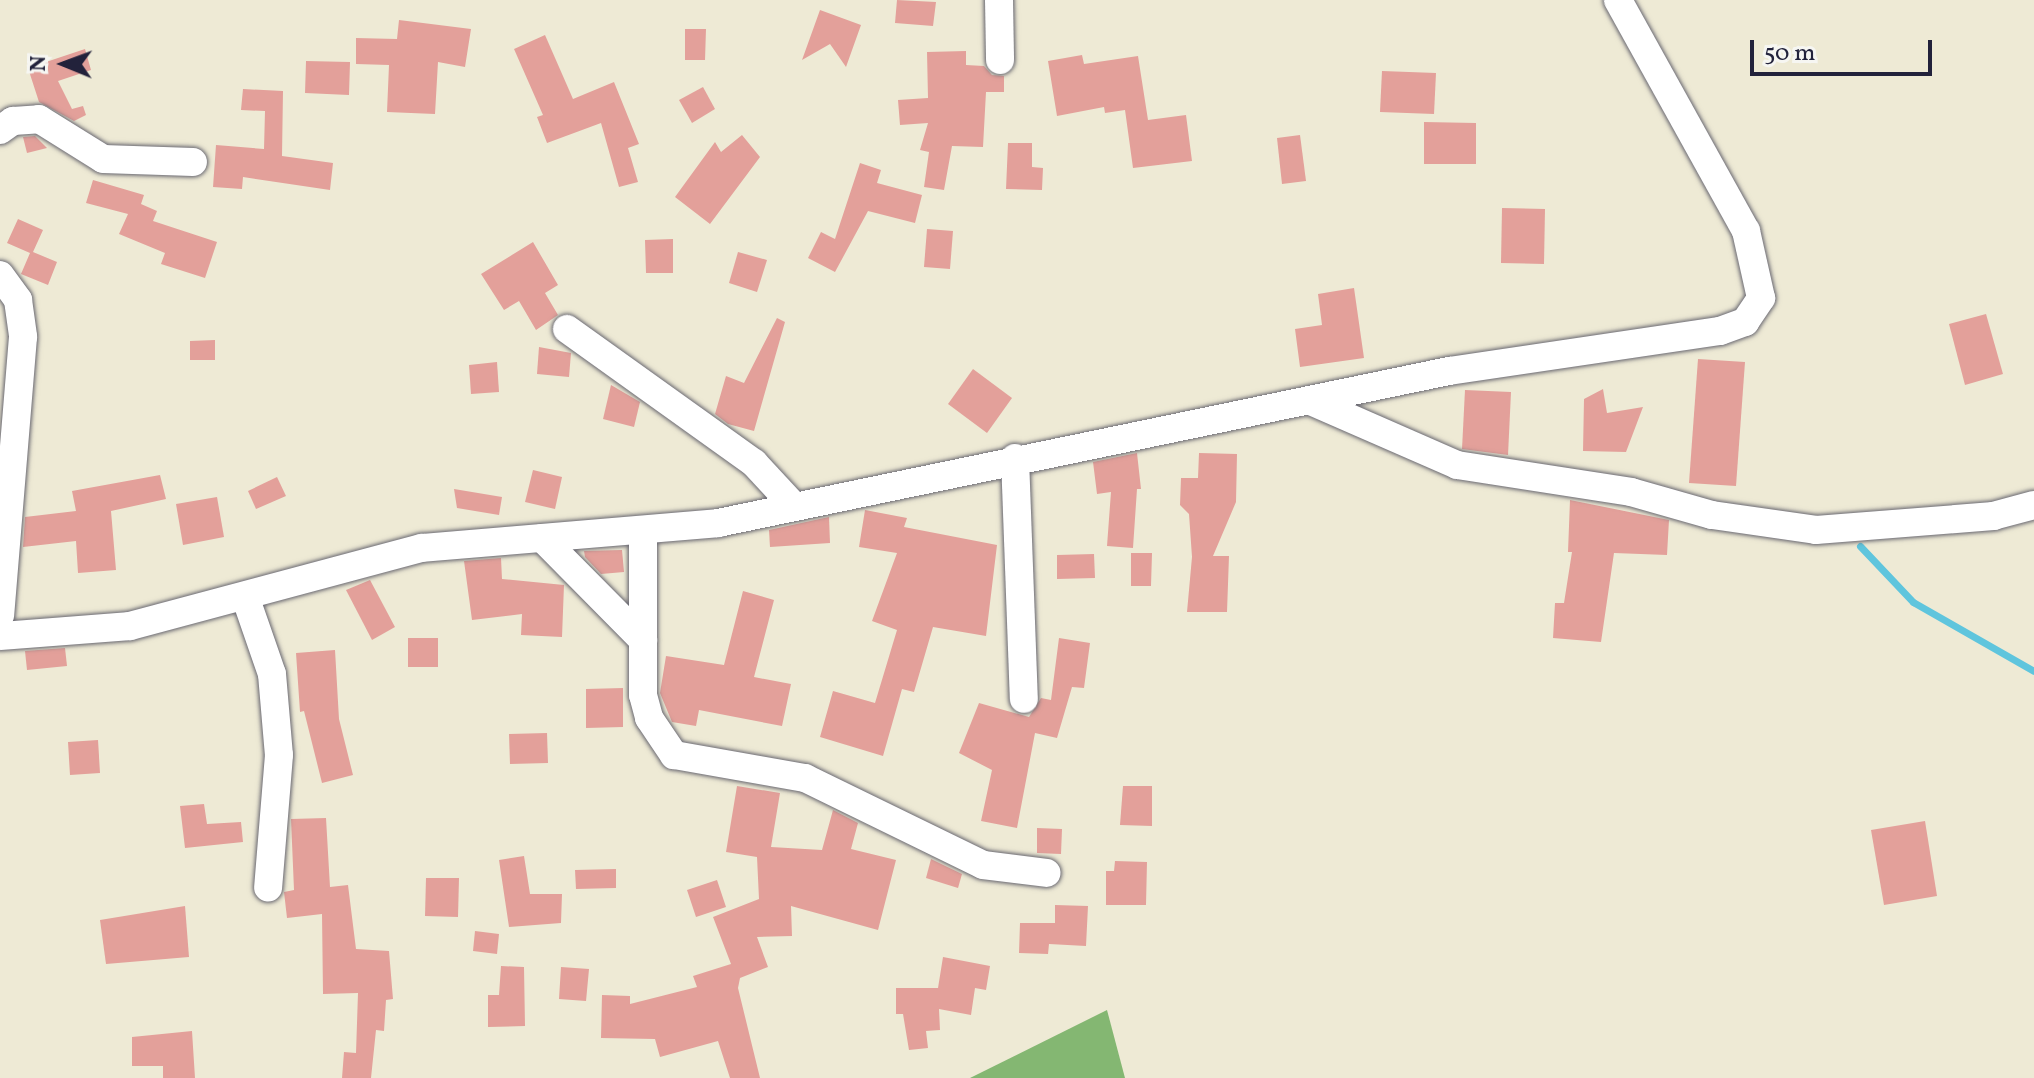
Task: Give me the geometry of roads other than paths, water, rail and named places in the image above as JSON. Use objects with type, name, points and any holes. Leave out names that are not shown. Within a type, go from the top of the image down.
[{"type":"street","points":[[999,0],[1000,60]]},
{"type":"street","points":[[0,636],[130,626],[246,599],[422,548],[643,533],[718,523],[792,504],[1015,458],[1313,402],[1542,354],[1720,331],[1753,314],[1761,298],[1746,231],[1618,0]]},
{"type":"street","points":[[0,130],[13,121],[39,119],[103,159],[193,162]]},
{"type":"street","points":[[0,275],[18,300],[23,337],[0,615]]},
{"type":"street","points":[[567,329],[754,463],[792,504]]},
{"type":"street","points":[[1313,402],[1457,465],[1631,492],[1712,515],[1816,530],[1993,516],[2034,505]]},
{"type":"street","points":[[1015,458],[1024,699]]},
{"type":"street","points":[[643,533],[643,695],[649,718],[674,755],[805,778],[983,865],[1047,873]]},
{"type":"street","points":[[542,538],[643,640]]},
{"type":"street","points":[[246,599],[272,674],[278,742],[268,888]]},
{"type":"waterway","points":[[1860,546],[1913,602],[2034,671]]}]
